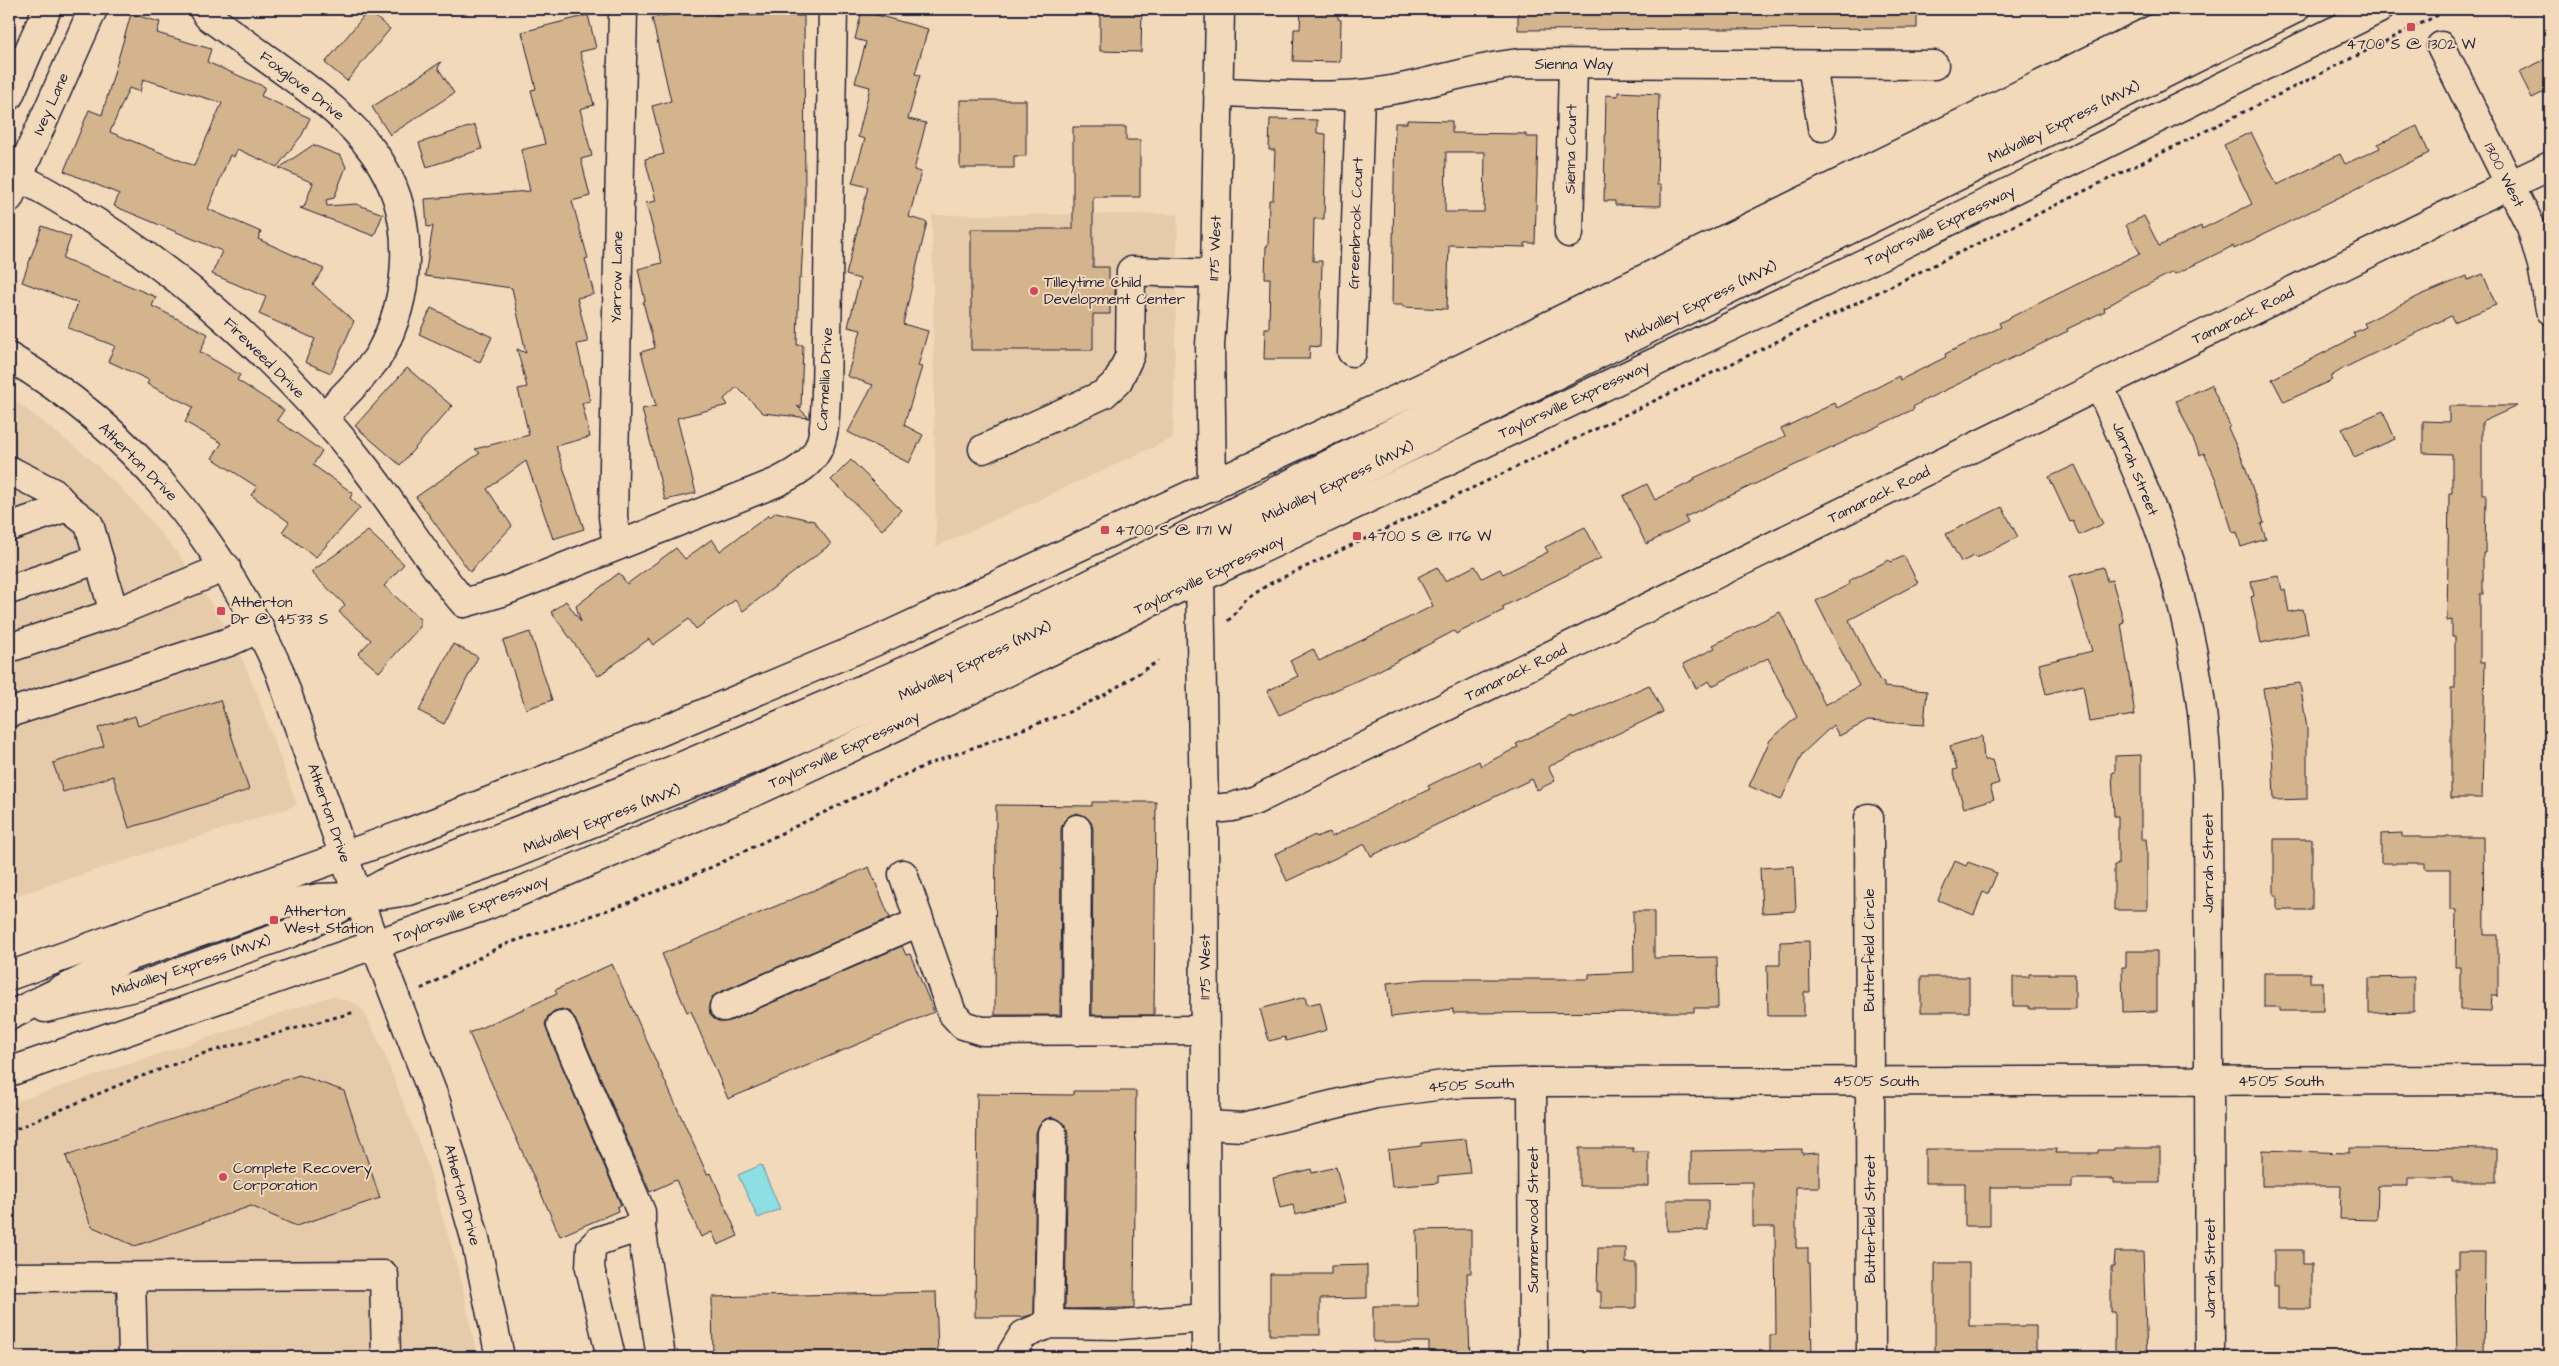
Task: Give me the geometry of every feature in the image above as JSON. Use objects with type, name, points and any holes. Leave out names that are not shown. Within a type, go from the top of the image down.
[{"type":"street","points":[[9,96],[47,9]]},
{"type":"street","name":"Ivey Lane","points":[[12,183],[93,9]]},
{"type":"street","name":"Foxglove Drive","points":[[203,9],[208,16],[333,107],[365,139],[384,168],[398,198],[406,240],[405,279],[394,322],[378,356],[324,417]]},
{"type":"street","name":"Yarrow Lane","points":[[617,546],[613,517],[622,9]]},
{"type":"street","name":"Carmellia Drive","points":[[464,603],[502,592],[792,475],[807,466],[819,449],[824,429],[826,392],[833,9]]},
{"type":"street","name":"1175 West","points":[[1212,487],[1210,345],[1215,274],[1220,9]]},
{"type":"street","points":[[9,976],[344,855],[569,770],[759,691],[972,598],[1423,387],[2195,9]]},
{"type":"street","name":"Midvalley Express (MVX)","points":[[11,1015],[143,985],[291,933],[412,870],[531,827],[772,729],[982,635],[2248,9]]},
{"type":"street","name":"Midvalley Express (MVX)","points":[[359,897],[426,887],[496,861],[770,752],[922,686],[1030,636],[2295,9]]},
{"type":"street","name":"Taylorsville Expressway","points":[[9,1072],[375,946],[497,901],[770,785],[986,684],[1200,578],[1875,258],[2379,9]]},
{"type":"street","name":"1300 West","points":[[2440,46],[2531,227],[2542,266],[2550,310]]},
{"type":"street","name":"Sienna Way","points":[[1218,92],[1360,94],[1404,88],[1491,66],[1522,64],[1934,65]]},
{"type":"street","name":"Sienna Court","points":[[1569,233],[1573,64]]},
{"type":"street","points":[[1812,65],[1822,127]]},
{"type":"street","name":"Greenbrook Court","points":[[1352,352],[1360,94]]},
{"type":"street","name":"Tamarack Road","points":[[1204,810],[1232,807],[1254,801],[2550,166]]},
{"type":"street","name":"Fireweed Drive","points":[[12,183],[108,228],[200,296],[232,325],[324,417],[366,469],[437,570],[464,603]]},
{"type":"street","points":[[983,449],[1104,394],[1118,381],[1130,355],[1132,272],[1215,274]]},
{"type":"street","name":"Atherton Drive","points":[[9,357],[78,405],[138,458],[190,517],[226,567],[260,628],[279,670],[375,946],[436,1102],[476,1247],[500,1357]]},
{"type":"street","name":"Jarrah Street","points":[[2100,387],[2162,536],[2184,609],[2202,699],[2208,789],[2210,1357]]},
{"type":"street","points":[[9,470],[54,493],[67,507],[89,524],[114,613]]},
{"type":"street","points":[[9,526],[67,507]]},
{"type":"street","points":[[9,590],[99,559]]},
{"type":"street","points":[[10,643],[114,613],[226,567]]},
{"type":"street","name":"1175 West","points":[[1200,578],[1204,810],[1206,1357]]},
{"type":"street","points":[[9,713],[221,645],[260,628]]},
{"type":"street","name":"Butterfield Circle","points":[[1869,818],[1870,1081]]},
{"type":"street","points":[[1076,1030],[1077,829]]},
{"type":"street","points":[[903,874],[952,1013],[963,1025],[982,1031],[1205,1030]]},
{"type":"street","points":[[724,1007],[919,922]]},
{"type":"street","points":[[561,1025],[641,1212],[641,1227],[661,1357]]},
{"type":"street","name":"4505 South","points":[[1206,1125],[1242,1127],[1395,1091],[1451,1084],[1532,1082],[2550,1080]]},
{"type":"street","name":"Butterfield Street","points":[[1870,1081],[1870,1357]]},
{"type":"street","name":"Summerwood Street","points":[[1532,1082],[1533,1357]]},
{"type":"street","points":[[1049,1324],[1052,1133]]},
{"type":"street","points":[[611,1357],[590,1268],[591,1248],[598,1241],[641,1227]]},
{"type":"street","points":[[9,1277],[384,1275],[386,1357]]},
{"type":"street","points":[[131,1277],[133,1357]]},
{"type":"street","points":[[1012,1357],[1023,1335],[1049,1324],[1120,1325],[1206,1318]]},
{"type":"path","points":[[1228,621],[1247,599],[1269,584],[1564,446],[1830,318],[2450,9]]},
{"type":"path","points":[[416,991],[503,946],[650,894],[714,866],[868,791],[929,764],[1069,712],[1106,694],[1158,661]]},
{"type":"path","points":[[9,1132],[126,1082],[202,1054],[355,1012]]},
{"type":"shaded area","points":[[1178,214],[1173,438],[936,547],[932,215]]},
{"type":"shaded area","points":[[9,396],[89,458],[132,499],[180,556],[233,638],[256,691],[297,805],[9,898]]},
{"type":"shaded area","points":[[332,996],[355,1003],[363,1010],[382,1048],[427,1164],[462,1283],[477,1357],[9,1357],[9,1104]]},
{"type":"water","points":[[761,1165],[780,1209],[758,1218],[738,1175]]},
{"type":"building","points":[[694,9],[714,9],[715,15],[804,16],[805,205],[801,278],[799,278],[797,345],[803,345],[801,408],[797,406],[809,418],[763,413],[737,387],[724,399],[728,405],[677,418],[696,493],[665,500],[642,409],[656,406],[641,352],[655,348],[643,302],[645,301],[638,269],[662,263],[646,203],[656,201],[645,159],[664,154],[652,106],[671,101],[652,18]]},
{"type":"building","points":[[1100,9],[1142,9],[1141,52],[1100,51]]},
{"type":"building","points":[[1301,9],[1338,9],[1338,19],[1341,20],[1340,62],[1293,61],[1294,29],[1300,29]]},
{"type":"building","points":[[1518,9],[1917,9],[1917,28],[1518,30]]},
{"type":"building","points":[[368,11],[390,29],[347,81],[325,63]]},
{"type":"building","points":[[862,11],[928,29],[915,74],[920,75],[908,119],[926,123],[914,170],[921,172],[909,217],[927,222],[903,324],[928,331],[918,366],[922,367],[904,425],[923,435],[909,463],[848,432],[873,385],[847,376],[861,330],[848,327],[860,279],[846,275],[868,187],[852,183],[865,139],[858,137],[870,87],[855,83],[866,42],[855,39]]},
{"type":"building","points":[[131,14],[160,22],[157,33],[211,49],[207,62],[265,87],[261,96],[310,118],[302,135],[277,167],[237,149],[234,157],[230,155],[208,209],[261,232],[258,239],[324,269],[313,285],[354,321],[331,373],[305,362],[315,339],[259,314],[266,297],[212,274],[222,251],[114,206],[119,194],[64,171],[89,110],[102,115]],"holes":[[[143,79],[222,103],[194,166],[110,132],[129,88],[140,92]]]},
{"type":"building","points":[[588,15],[596,48],[580,52],[594,105],[580,109],[592,156],[581,159],[590,196],[572,201],[588,258],[585,259],[594,294],[577,298],[588,342],[577,344],[590,401],[582,403],[590,437],[556,446],[584,529],[553,539],[526,461],[487,489],[512,526],[470,572],[416,497],[480,453],[475,449],[529,435],[518,389],[527,387],[517,349],[526,353],[512,288],[425,276],[433,226],[427,227],[425,199],[530,191],[521,150],[545,144],[531,90],[536,89],[522,32]]},
{"type":"building","points":[[2550,57],[2550,89],[2532,98],[2519,72]]},
{"type":"building","points":[[441,62],[438,68],[454,93],[390,135],[372,107]]},
{"type":"building","points":[[1618,92],[1659,94],[1657,185],[1661,185],[1661,206],[1615,205],[1615,201],[1604,201],[1606,95],[1618,96]]},
{"type":"building","points":[[960,100],[1026,100],[1026,156],[1014,156],[1014,168],[960,168]]},
{"type":"building","points":[[1270,119],[1317,120],[1317,133],[1326,134],[1324,219],[1314,219],[1313,261],[1322,261],[1320,347],[1310,346],[1309,359],[1264,359],[1265,328],[1269,328],[1270,278],[1265,278],[1266,246],[1268,246],[1269,200],[1273,200],[1275,150],[1269,150]]},
{"type":"building","points":[[1407,120],[1452,121],[1452,133],[1526,134],[1526,137],[1538,137],[1535,243],[1525,243],[1525,247],[1449,245],[1447,309],[1392,305],[1395,123],[1407,123]],"holes":[[[1446,152],[1485,152],[1484,212],[1445,212]]]},
{"type":"building","points":[[475,125],[482,149],[427,167],[419,143]]},
{"type":"building","points":[[2417,126],[2429,153],[2234,249],[2233,246],[2175,274],[2173,272],[2127,295],[2104,308],[2105,311],[2067,329],[2068,331],[1927,399],[1913,407],[1914,409],[1685,517],[1688,523],[1646,544],[1623,496],[1647,484],[1655,500],[1695,480],[1694,478],[1785,436],[1781,429],[1835,403],[1837,408],[1899,376],[1900,380],[1946,357],[1945,354],[2001,327],[1999,323],[2140,253],[2126,225],[2144,216],[2159,246],[2201,226],[2202,229],[2252,204],[2224,145],[2251,132],[2277,185],[2340,154],[2345,164],[2380,148],[2378,144]]},
{"type":"building","points":[[1073,127],[1126,127],[1126,140],[1140,140],[1140,197],[1093,197],[1093,267],[1109,267],[1109,279],[1115,279],[1115,302],[1110,302],[1110,314],[1093,314],[1093,350],[971,350],[971,229],[1073,229]]},
{"type":"building","points":[[313,145],[341,156],[346,167],[334,198],[326,200],[327,206],[356,204],[383,214],[374,236],[300,208],[304,207],[313,183],[279,168]]},
{"type":"building","points":[[42,226],[71,237],[63,258],[156,297],[152,306],[208,334],[200,352],[240,375],[237,380],[284,410],[277,420],[322,451],[313,465],[353,493],[350,498],[360,508],[316,557],[282,532],[289,522],[251,495],[257,487],[212,458],[222,443],[185,422],[193,407],[147,384],[149,380],[108,361],[115,346],[68,328],[78,303],[22,282]]},
{"type":"building","points":[[2483,274],[2496,305],[2454,322],[2451,316],[2344,368],[2330,377],[2332,380],[2284,402],[2272,379],[2355,337],[2353,333],[2366,327],[2364,323],[2421,295],[2467,276],[2468,280]]},
{"type":"building","points":[[431,308],[492,337],[480,362],[419,334]]},
{"type":"building","points":[[407,368],[452,406],[400,465],[355,426]]},
{"type":"building","points":[[2211,385],[2230,426],[2228,428],[2244,463],[2264,523],[2261,524],[2266,539],[2241,547],[2237,532],[2233,533],[2216,480],[2204,453],[2200,455],[2176,401]]},
{"type":"building","points":[[2449,406],[2517,406],[2482,422],[2482,494],[2486,494],[2483,594],[2480,594],[2480,662],[2485,662],[2482,798],[2451,798],[2451,688],[2455,688],[2455,636],[2452,636],[2452,620],[2447,621],[2449,493],[2452,493],[2452,454],[2423,453],[2423,421],[2449,422]]},
{"type":"building","points":[[2383,411],[2395,439],[2354,457],[2342,429]]},
{"type":"building","points":[[851,460],[901,510],[882,530],[831,480]]},
{"type":"building","points":[[2075,465],[2103,524],[2079,535],[2073,521],[2070,522],[2049,477]]},
{"type":"building","points":[[2002,507],[2018,537],[1976,558],[1974,556],[1961,562],[1946,534]]},
{"type":"building","points":[[776,512],[814,521],[831,544],[743,611],[735,600],[696,629],[689,619],[653,645],[649,639],[598,676],[551,612],[566,601],[581,622],[576,606],[619,573],[627,584],[676,548],[685,559],[712,539],[720,551],[769,515],[770,517]]},
{"type":"building","points":[[1585,527],[1601,558],[1502,607],[1504,610],[1456,634],[1454,631],[1374,673],[1279,715],[1267,691],[1298,676],[1290,661],[1313,649],[1319,661],[1433,606],[1418,577],[1437,567],[1445,581],[1475,566],[1482,578],[1500,569],[1503,574],[1548,552],[1545,547]]},
{"type":"building","points":[[368,531],[404,564],[384,586],[420,619],[420,627],[379,672],[358,654],[371,640],[339,612],[345,605],[311,572]]},
{"type":"building","points":[[1904,556],[1918,583],[1849,620],[1880,681],[1884,682],[1884,687],[1927,691],[1924,725],[1868,721],[1839,736],[1833,725],[1802,754],[1781,800],[1749,786],[1770,740],[1797,717],[1768,658],[1712,686],[1709,681],[1696,688],[1683,664],[1715,648],[1713,645],[1780,612],[1825,705],[1859,686],[1816,601],[1850,584],[1848,581],[1889,560],[1891,562]]},
{"type":"building","points":[[2103,567],[2107,581],[2112,580],[2124,622],[2121,623],[2135,715],[2089,722],[2083,685],[2046,694],[2039,664],[2092,651],[2070,576]]},
{"type":"building","points":[[2279,576],[2282,590],[2285,590],[2289,612],[2303,609],[2308,633],[2261,643],[2251,597],[2254,596],[2251,581]]},
{"type":"building","points":[[530,632],[552,700],[526,709],[503,641]]},
{"type":"building","points":[[453,644],[478,657],[444,724],[419,711]]},
{"type":"building","points":[[2300,683],[2307,729],[2307,799],[2274,800],[2272,750],[2263,688]]},
{"type":"building","points":[[1649,685],[1663,712],[1548,767],[1555,781],[1537,790],[1532,779],[1371,856],[1365,844],[1287,881],[1275,854],[1315,835],[1316,837],[1329,832],[1331,837],[1430,789],[1428,786],[1479,761],[1481,766],[1518,747],[1516,744],[1572,717],[1573,719]]},
{"type":"building","points":[[220,700],[249,790],[129,828],[113,776],[63,792],[53,763],[104,746],[98,728],[135,716],[138,726]]},
{"type":"building","points":[[1982,736],[1984,760],[1992,760],[1999,783],[1990,786],[1994,799],[1964,808],[1953,770],[1957,769],[1950,746]]},
{"type":"building","points":[[2141,755],[2141,839],[2146,839],[2147,849],[2147,910],[2114,910],[2114,865],[2118,865],[2118,816],[2114,816],[2112,773],[2115,772],[2115,756]]},
{"type":"building","points":[[1092,802],[1156,802],[1154,1015],[1092,1015],[1093,829],[1091,822],[1085,816],[1077,813],[1069,816],[1064,821],[1061,829],[1060,1015],[995,1015],[996,805],[1092,806]]},
{"type":"building","points":[[2402,833],[2402,837],[2483,837],[2484,935],[2498,935],[2498,996],[2492,996],[2491,1011],[2460,1010],[2460,967],[2455,967],[2456,910],[2450,910],[2450,869],[2425,869],[2425,863],[2381,863],[2381,834]]},
{"type":"building","points":[[2274,839],[2312,839],[2312,910],[2277,910],[2277,895],[2274,895]]},
{"type":"building","points":[[1955,861],[1966,866],[1968,862],[1997,873],[1988,894],[1983,892],[1974,915],[1938,900]]},
{"type":"building","points":[[1794,866],[1796,911],[1762,913],[1760,868]]},
{"type":"building","points":[[869,867],[890,918],[718,993],[712,997],[709,1005],[710,1014],[714,1019],[722,1022],[730,1021],[902,946],[906,955],[910,954],[934,1012],[728,1099],[691,1011],[687,1012],[662,954]]},
{"type":"building","points":[[1633,911],[1654,911],[1654,958],[1717,957],[1718,1008],[1694,1008],[1694,1012],[1453,1013],[1453,1009],[1391,1017],[1387,983],[1425,979],[1589,979],[1589,974],[1634,972]]},
{"type":"building","points":[[1809,941],[1810,992],[1804,992],[1804,1016],[1768,1016],[1767,965],[1780,965],[1780,942]]},
{"type":"building","points":[[2126,951],[2157,951],[2157,1011],[2123,1012],[2122,967],[2126,967]]},
{"type":"building","points":[[612,964],[707,1174],[711,1173],[738,1236],[718,1245],[712,1232],[701,1237],[676,1180],[650,1192],[575,1019],[570,1012],[562,1009],[554,1011],[548,1016],[545,1024],[547,1031],[621,1205],[617,1207],[618,1211],[560,1236],[469,1033],[557,994],[555,990]]},
{"type":"building","points":[[2264,973],[2310,973],[2310,982],[2323,982],[2323,1011],[2280,1011],[2280,1007],[2264,1007]]},
{"type":"building","points":[[2029,974],[2075,974],[2075,1009],[2029,1009],[2029,1006],[2013,1006],[2013,977],[2029,977]]},
{"type":"building","points":[[1921,977],[1969,977],[1969,1012],[1921,1012]]},
{"type":"building","points":[[2414,977],[2414,1012],[2369,1013],[2369,978]]},
{"type":"building","points":[[1305,997],[1307,1005],[1320,1002],[1327,1030],[1286,1041],[1285,1037],[1269,1041],[1260,1009]]},
{"type":"building","name":"Complete Recovery Corporation","points":[[299,1075],[344,1091],[380,1198],[296,1226],[251,1206],[135,1246],[91,1226],[66,1156]]},
{"type":"building","points":[[1073,1091],[1136,1091],[1134,1308],[1065,1309],[1068,1133],[1066,1126],[1060,1120],[1052,1117],[1045,1119],[1039,1125],[1036,1133],[1034,1314],[1024,1317],[975,1317],[977,1094],[1073,1095]]},
{"type":"building","points":[[1466,1139],[1470,1173],[1438,1176],[1438,1183],[1392,1187],[1388,1150],[1421,1146],[1421,1143]]},
{"type":"building","points":[[1579,1148],[1633,1148],[1633,1152],[1649,1152],[1649,1186],[1579,1186]]},
{"type":"building","points":[[2114,1148],[2160,1148],[2160,1183],[2114,1183],[2114,1179],[2072,1179],[2072,1187],[1990,1187],[1990,1226],[1965,1226],[1965,1183],[1925,1183],[1925,1149],[2057,1149],[2056,1153],[2098,1153],[2098,1150],[2114,1150]]},
{"type":"building","points":[[2349,1148],[2497,1149],[2497,1182],[2452,1182],[2452,1178],[2408,1178],[2408,1186],[2378,1186],[2377,1220],[2340,1219],[2341,1186],[2262,1186],[2262,1150],[2349,1153]]},
{"type":"building","points":[[1802,1149],[1802,1154],[1819,1153],[1819,1187],[1796,1187],[1796,1248],[1808,1248],[1808,1263],[1810,1263],[1812,1357],[1770,1357],[1770,1335],[1776,1335],[1775,1227],[1753,1227],[1753,1182],[1691,1183],[1691,1151]]},
{"type":"building","points":[[1336,1167],[1345,1203],[1295,1215],[1293,1205],[1280,1208],[1273,1178],[1311,1169],[1312,1173]]},
{"type":"building","points":[[1667,1200],[1708,1200],[1708,1230],[1667,1231]]},
{"type":"building","points":[[1471,1229],[1471,1273],[1467,1273],[1470,1357],[1429,1357],[1429,1342],[1373,1342],[1373,1306],[1418,1306],[1417,1230]]},
{"type":"building","points":[[1598,1248],[1626,1248],[1626,1263],[1636,1263],[1636,1308],[1601,1308],[1601,1292],[1597,1292]]},
{"type":"building","points":[[2274,1250],[2303,1250],[2303,1264],[2312,1264],[2312,1309],[2278,1309],[2278,1286],[2274,1286]]},
{"type":"building","points":[[2115,1252],[2143,1252],[2147,1357],[2115,1357],[2115,1312],[2111,1312],[2111,1267],[2114,1267]]},
{"type":"building","points":[[2459,1252],[2485,1252],[2484,1357],[2457,1357],[2455,1268],[2459,1268]]},
{"type":"building","points":[[1935,1263],[1969,1263],[1969,1326],[2036,1326],[2036,1357],[1935,1357]]},
{"type":"building","points":[[1367,1265],[1367,1298],[1320,1299],[1320,1335],[1270,1335],[1270,1274],[1331,1274],[1331,1266]]},
{"type":"building","points":[[936,1292],[938,1355],[713,1357],[712,1297]]},
{"type":"place","name":"4700 S @ 1302 W","points":[[2411,27]]},
{"type":"place","name":"Tilleytime Child Development Center","points":[[1034,291]]},
{"type":"place","name":"4700 S @ 1171 W","points":[[1105,530]]},
{"type":"place","name":"4700 S @ 1176 W","points":[[1357,536]]},
{"type":"place","name":"Atherton Dr @ 4533 S","points":[[221,611]]},
{"type":"place","name":"Atherton West Station","points":[[274,920]]},
{"type":"place","name":"Complete Recovery Corporation","points":[[223,1177]]}]
